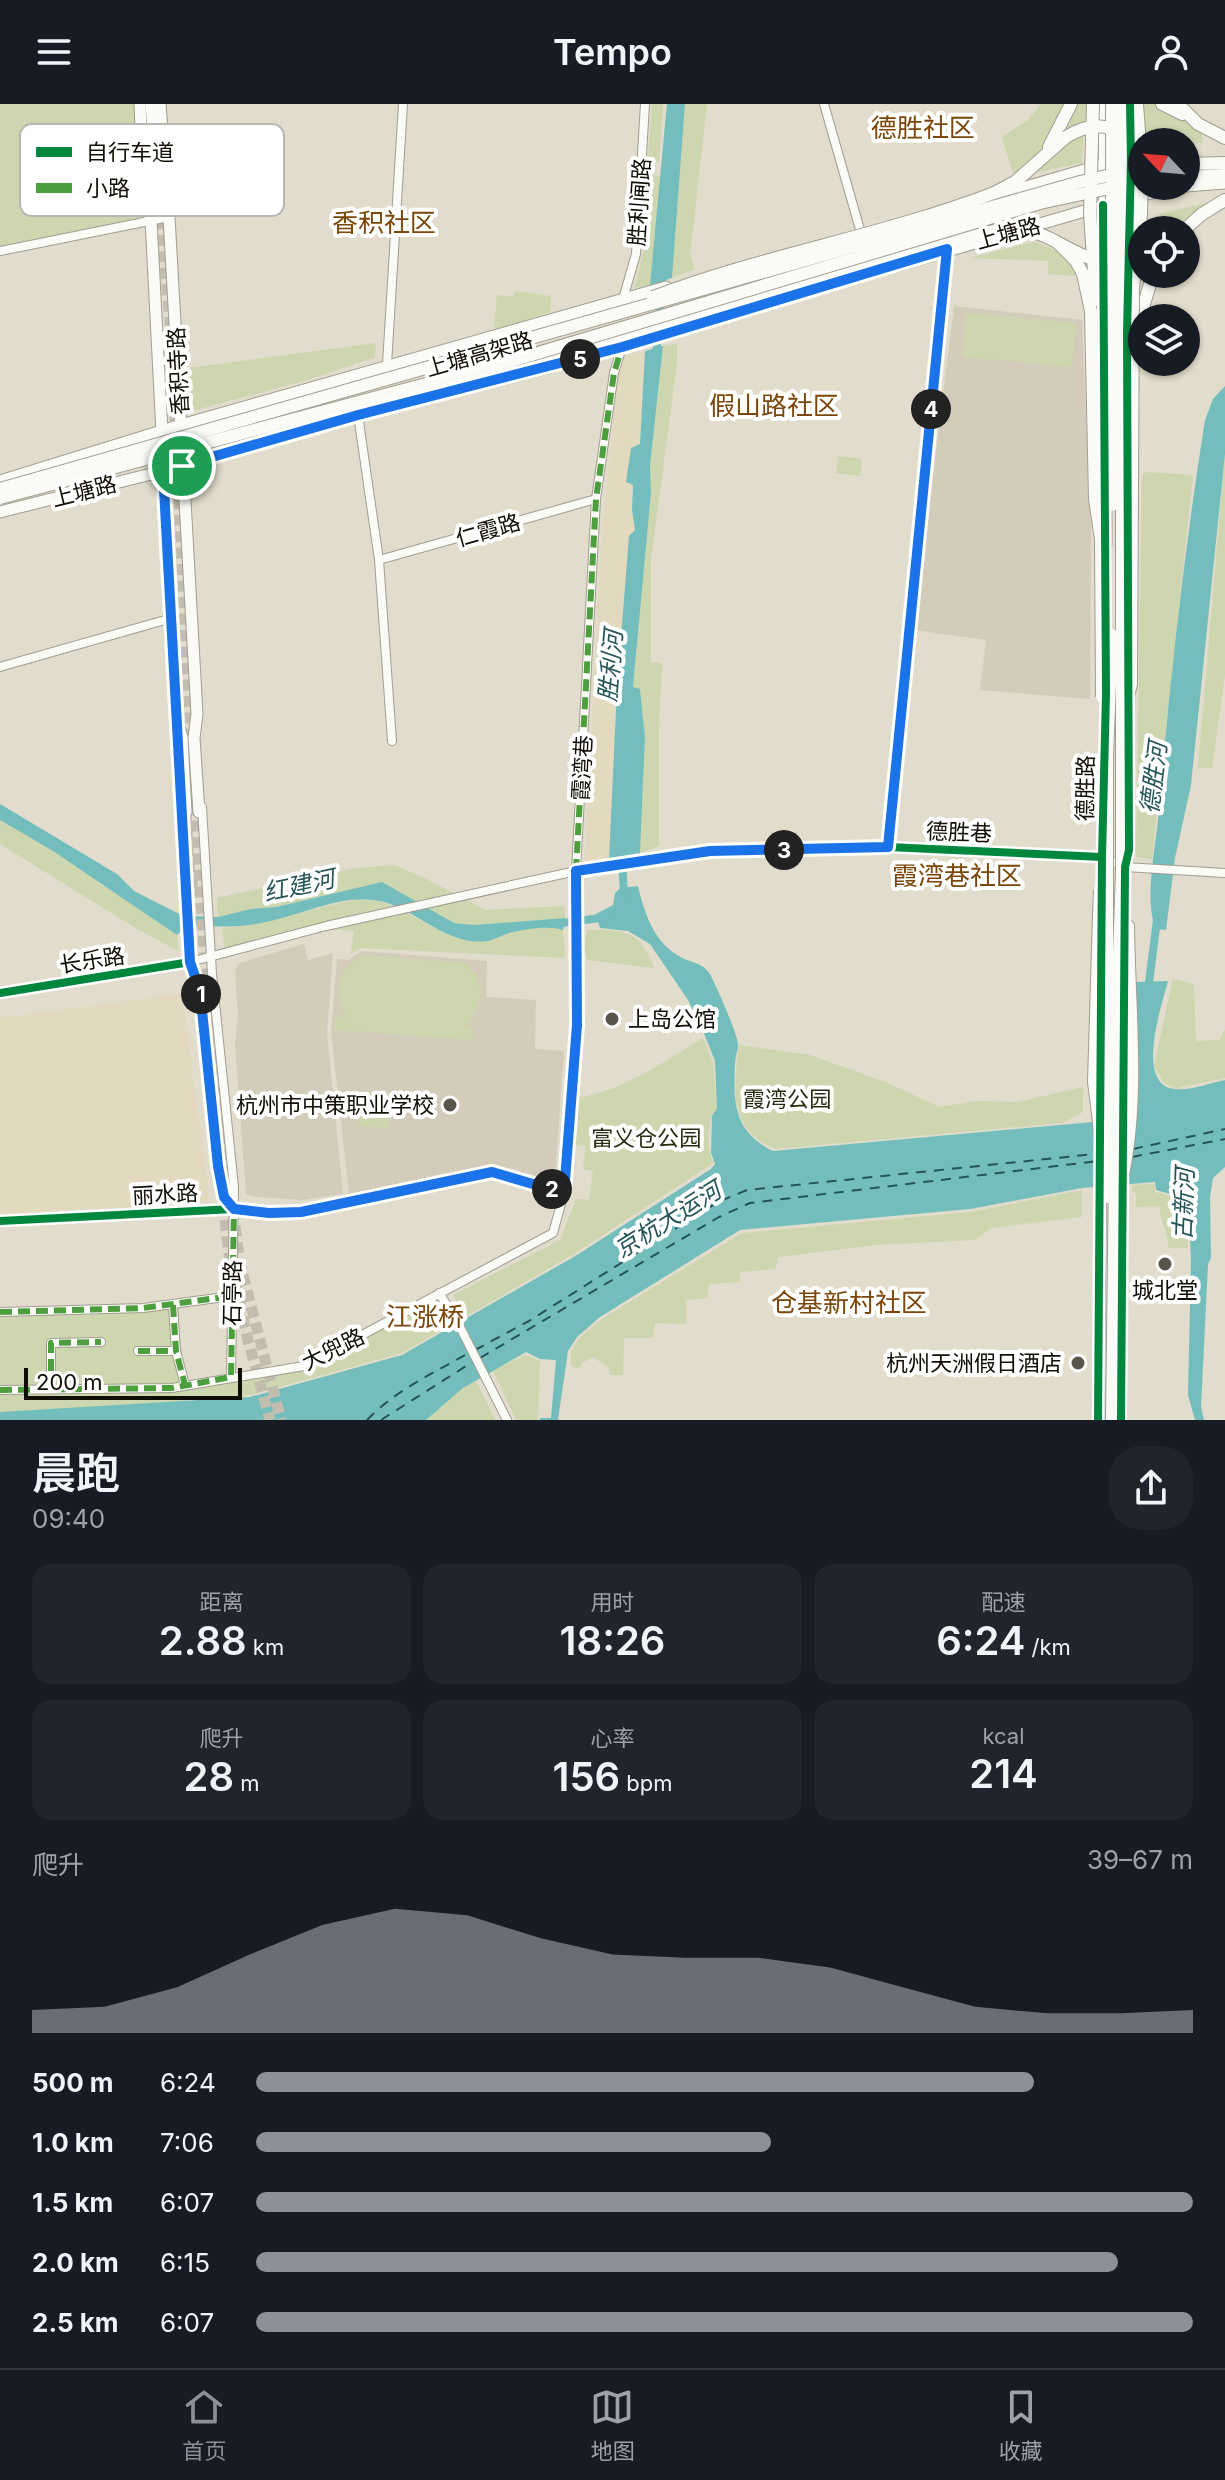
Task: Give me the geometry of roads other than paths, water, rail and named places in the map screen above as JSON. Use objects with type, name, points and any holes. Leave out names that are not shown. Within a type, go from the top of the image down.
[{"type":"highway","points":[[1035,166],[1051,144],[1071,104]]},
{"type":"highway","points":[[1093,104],[1090,214],[1095,276],[1102,711],[1107,756]]},
{"type":"highway","points":[[1091,132],[1097,119],[1113,104]]},
{"type":"highway","points":[[1109,1420],[1107,756],[1112,643],[1113,104]]},
{"type":"highway","points":[[1122,104],[1120,722],[1131,1092],[1122,1179]]},
{"type":"highway","points":[[1137,104],[1138,128]]},
{"type":"highway","points":[[1162,104],[1225,138]]},
{"type":"highway","points":[[1178,104],[1198,124]]},
{"type":"highway","points":[[506,347],[556,327],[689,284],[957,207],[1015,182],[1066,137],[1083,129],[1097,126],[1114,130],[1128,141]]},
{"type":"highway","points":[[1200,162],[1225,163]]},
{"type":"highway","name":"上塘高架路","points":[[0,488],[506,347],[1128,167]]},
{"type":"highway","points":[[1200,176],[1225,175]]},
{"type":"highway","name":"上塘高架路","points":[[0,498],[501,364],[1040,203],[1128,186]]},
{"type":"highway","points":[[1200,217],[1225,200]]},
{"type":"highway","points":[[1090,214],[1095,233],[1106,249],[1128,257]]},
{"type":"highway","points":[[501,364],[551,356],[699,317],[998,230],[1017,229],[1041,234],[1086,258],[1108,260],[1128,246]]},
{"type":"highway","points":[[1058,243],[1076,261],[1089,291],[1095,499],[1101,539]]},
{"type":"highway","points":[[1120,722],[1131,684],[1133,288]]},
{"type":"highway","points":[[1132,554],[1139,474],[1141,321],[1149,288]]},
{"type":"highway","points":[[1101,1138],[1094,1082],[1099,891],[1107,843]]},
{"type":"highway","points":[[1109,1420],[1117,1005],[1124,870]]},
{"type":"main road","points":[[146,104],[148,124]]},
{"type":"main road","name":"香积寺路","points":[[146,104],[146,124]]},
{"type":"main road","name":"香积寺路","points":[[160,104],[162,124]]},
{"type":"main road","name":"德胜路","points":[[1098,1420],[1106,694],[1104,104]]},
{"type":"main road","name":"德胜路","points":[[1130,104],[1134,128]]},
{"type":"main road","points":[[1200,160],[1225,157]]},
{"type":"main road","name":"上塘路","points":[[0,481],[387,364],[1103,165],[1128,164]]},
{"type":"main road","name":"上塘路","points":[[1200,185],[1225,183]]},
{"type":"main road","name":"上塘路","points":[[0,512],[622,347],[947,249],[1128,199]]},
{"type":"main road","name":"德胜路","points":[[1121,1420],[1124,870],[1129,850],[1129,200]]},
{"type":"main road","name":"香积寺路","points":[[150,216],[177,722],[182,737],[186,812]]},
{"type":"main road","name":"香积寺路","points":[[169,217],[197,714]]},
{"type":"main road","points":[[197,714],[194,738],[199,812]]},
{"type":"street","points":[[387,364],[403,104]]},
{"type":"street","name":"胜利闸路","points":[[623,299],[636,254],[645,104]]},
{"type":"street","points":[[824,104],[861,233]]},
{"type":"street","points":[[0,251],[169,217]]},
{"type":"street","points":[[888,847],[947,249]]},
{"type":"street","name":"霞湾巷","points":[[564,1193],[577,1038],[576,871],[596,499],[614,373],[622,347]]},
{"type":"street","points":[[358,415],[379,560],[392,741]]},
{"type":"street","name":"仁霞路","points":[[379,560],[596,499]]},
{"type":"street","points":[[0,667],[172,618]]},
{"type":"street","name":"香积寺路","points":[[197,714],[208,922],[234,1209]]},
{"type":"street","points":[[177,722],[190,962],[200,991],[218,1166],[224,1197],[234,1209]]},
{"type":"street","name":"德胜巷","points":[[576,871],[710,851],[888,847],[1102,857]]},
{"type":"street","points":[[1102,857],[1124,870],[1225,873]]},
{"type":"street","name":"长乐路","points":[[0,993],[190,962],[444,899],[576,871]]},
{"type":"street","name":"丽水路","points":[[0,1221],[234,1209],[269,1213],[301,1212],[492,1172],[564,1193]]},
{"type":"street","name":"大兜路","points":[[0,1390],[185,1385],[304,1366],[553,1233],[564,1193]]},
{"type":"street","name":"石亭路","points":[[231,1377],[234,1209]]},
{"type":"street","points":[[439,1293],[456,1319],[507,1420]]},
{"type":"street","points":[[0,1312],[173,1305],[232,1296]]},
{"type":"street","points":[[173,1305],[176,1351],[185,1385]]},
{"type":"street","points":[[51,1389],[51,1343],[101,1342]]},
{"type":"street","points":[[138,1351],[176,1351]]},
{"type":"water","points":[[667,104],[685,104],[672,278],[650,285]]},
{"type":"water","points":[[663,346],[650,466],[651,493],[633,687],[640,689],[645,737],[640,853],[609,859],[617,688],[629,536],[635,530],[633,485],[626,482],[631,448],[640,444],[645,351]]},
{"type":"water","points":[[1225,386],[1225,454],[1191,785],[1175,858],[1166,930],[1156,929],[1151,905],[1151,876],[1184,570],[1205,420],[1213,399]]},
{"type":"water","points":[[0,804],[117,874],[134,891],[183,916],[218,917],[382,882],[454,923],[474,925],[565,918],[563,930],[529,929],[490,940],[471,941],[443,932],[388,903],[361,899],[337,902],[244,926],[188,924],[177,935],[53,851],[0,820]]},
{"type":"water","name":"京杭大运河","points":[[638,886],[648,919],[667,948],[704,967],[711,976],[737,1039],[735,1091],[739,1115],[750,1135],[773,1151],[1136,1118],[1134,982],[1168,981],[1154,1042],[1156,1074],[1163,1084],[1175,1089],[1225,1080],[1225,1167],[1213,1178],[1210,1197],[1211,1258],[1208,1264],[1201,1407],[1204,1420],[1195,1420],[1188,1395],[1191,1259],[1188,1199],[1156,1190],[1155,1182],[1082,1188],[970,1209],[740,1230],[600,1317],[577,1337],[568,1351],[558,1420],[540,1420],[551,1418],[556,1360],[540,1359],[526,1352],[463,1388],[426,1420],[0,1420],[0,1412],[250,1397],[402,1355],[577,1255],[711,1169],[715,1164],[711,1153],[712,1116],[717,1108],[715,1061],[703,1031],[688,1000],[650,944],[628,931],[600,928],[596,914],[613,905],[615,893],[621,888]]},
{"type":"waterway","name":"胜利河","points":[[656,357],[663,271]]},
{"type":"waterway","name":"胜利河","points":[[622,857],[624,895]]},
{"type":"waterway","name":"红建河","points":[[554,924],[608,917]]},
{"type":"waterway","name":"德胜河","points":[[1148,990],[1157,920]]},
{"type":"tunnel","points":[[160,216],[170,319],[191,739]]},
{"type":"tunnel","points":[[195,804],[206,984],[232,1201]]},
{"type":"tunnel","points":[[186,812],[189,869],[194,895]]},
{"type":"tunnel","points":[[221,1187],[229,1254],[270,1420]]},
{"type":"tunnel","points":[[235,1226],[240,1264],[281,1420]]},
{"type":"place","name":"上岛公馆","points":[[612,1019]]},
{"type":"place","name":"杭州市中策职业学校","points":[[450,1105]]},
{"type":"place","name":"城北堂","points":[[1165,1264]]},
{"type":"place","name":"杭州天洲假日酒店","points":[[1078,1363]]},
{"type":"district","name":"德胜社区","points":[[923,128]]},
{"type":"district","name":"香积社区","points":[[384,223]]},
{"type":"district","name":"假山路社区","points":[[774,406]]},
{"type":"district","name":"霞湾巷社区","points":[[957,876]]},
{"type":"district","name":"仓基新村社区","points":[[849,1303]]},
{"type":"district","name":"江涨桥","points":[[425,1317]]},
{"type":"park label","name":"霞湾公园","points":[[787,1099]]},
{"type":"park label","name":"富义仓公园","points":[[646,1138]]},
{"type":"water label","name":"古新河","points":[[1184,1204]]}]
